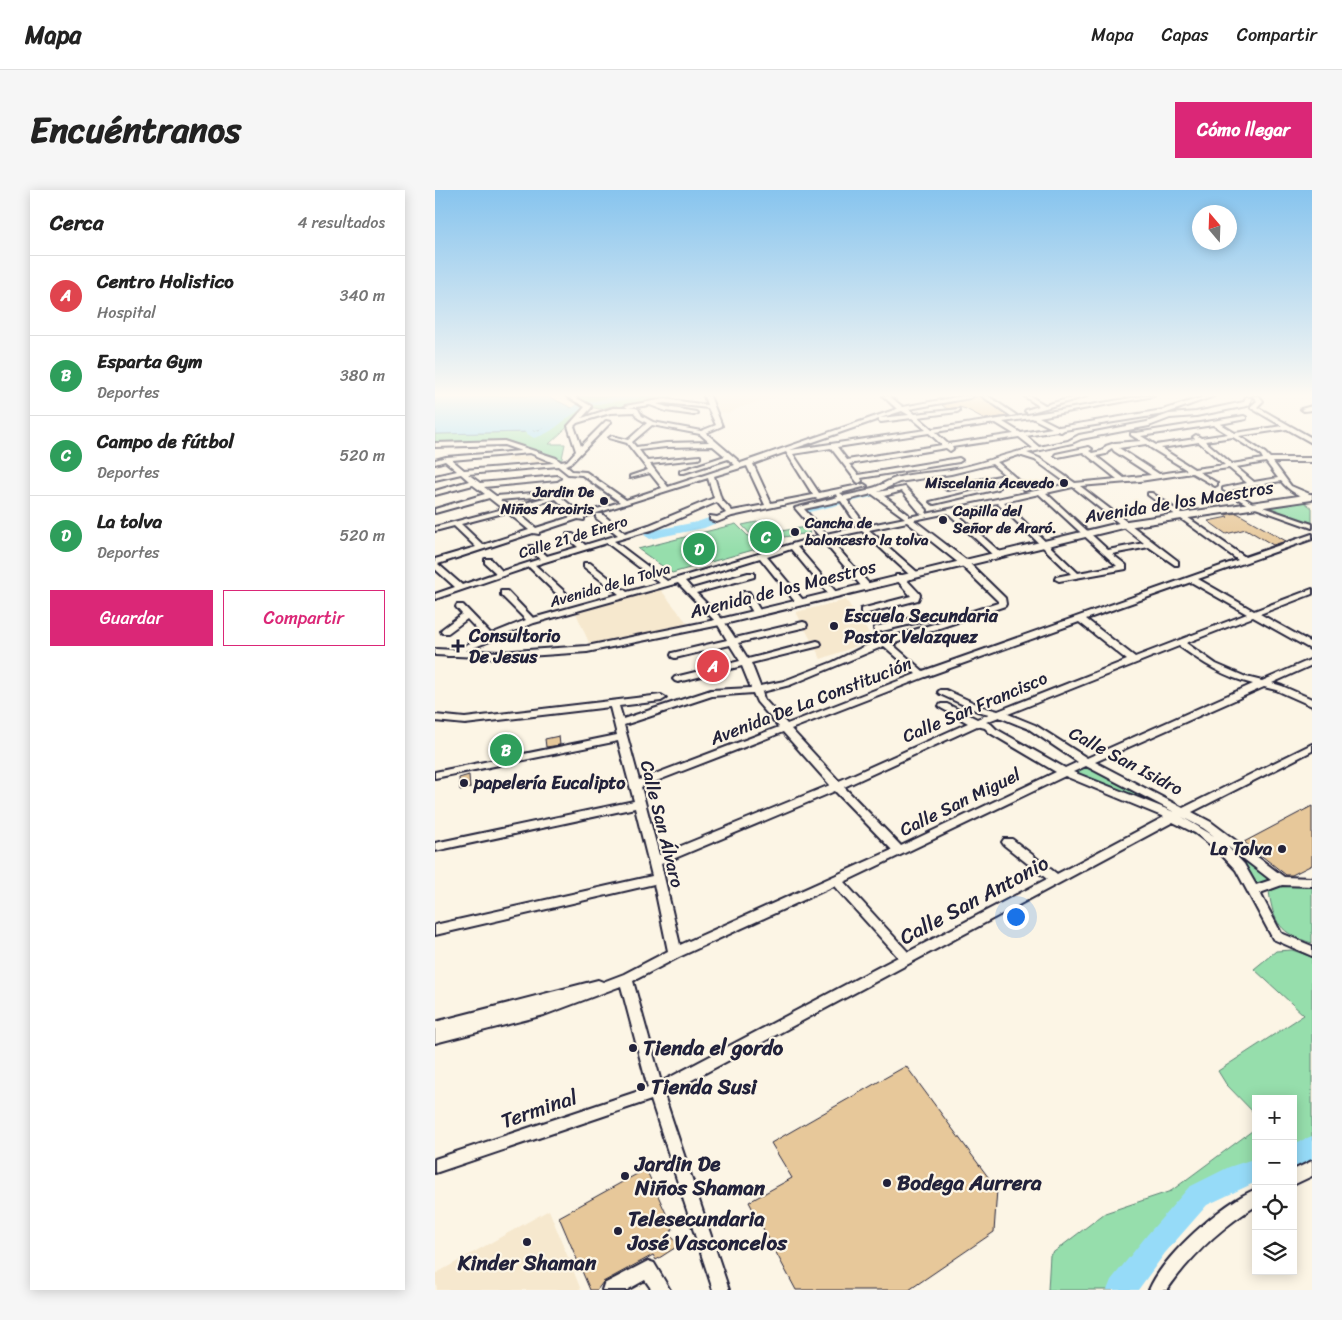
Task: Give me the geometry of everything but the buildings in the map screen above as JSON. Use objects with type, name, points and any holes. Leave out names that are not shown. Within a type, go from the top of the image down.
[{"type":"main road","name":"Avenida de los Maestros","points":[[435,652],[500,655],[587,649],[720,622],[1127,524],[1311,497]]},
{"type":"street","points":[[516,447],[554,459],[570,472],[584,473],[626,504]]},
{"type":"street","points":[[435,478],[462,472],[561,464],[569,462],[583,447]]},
{"type":"street","points":[[651,447],[635,449],[666,489]]},
{"type":"street","points":[[717,447],[740,466]]},
{"type":"street","points":[[461,588],[435,564],[626,504],[791,447]]},
{"type":"street","points":[[769,455],[823,447]]},
{"type":"street","points":[[619,723],[711,693],[756,690],[787,682],[836,664],[885,642],[1000,606],[1003,603],[963,562],[876,493],[863,485],[834,447]]},
{"type":"street","points":[[847,462],[946,447]]},
{"type":"street","points":[[857,477],[959,460],[948,447]]},
{"type":"street","points":[[876,493],[897,480],[952,473],[1048,447]]},
{"type":"street","points":[[982,465],[1020,454],[1061,447]]},
{"type":"street","points":[[1059,455],[1084,450],[1105,454],[1110,447]]},
{"type":"street","points":[[1113,447],[1157,476]]},
{"type":"street","points":[[1156,447],[1191,471],[1215,484]]},
{"type":"street","points":[[1209,447],[1252,484]]},
{"type":"street","points":[[1252,447],[1269,460],[1289,487],[1311,497]]},
{"type":"street","points":[[435,462],[446,459],[533,452]]},
{"type":"street","points":[[789,452],[816,495]]},
{"type":"street","points":[[1092,452],[1122,480]]},
{"type":"street","points":[[1020,454],[1037,459],[1074,485],[1127,524],[1175,563]]},
{"type":"street","points":[[645,463],[698,457]]},
{"type":"street","points":[[682,472],[728,457]]},
{"type":"street","points":[[446,459],[509,508],[536,532]]},
{"type":"street","name":"Avenida de la Tolva","points":[[450,654],[531,621],[793,548],[824,537],[907,518],[1074,485],[1157,476],[1269,460],[1312,460]]},
{"type":"street","points":[[749,463],[769,505]]},
{"type":"street","points":[[994,463],[1026,489]]},
{"type":"street","points":[[631,477],[651,471]]},
{"type":"street","points":[[709,475],[718,499],[728,513]]},
{"type":"street","points":[[577,519],[620,512],[709,475]]},
{"type":"street","points":[[947,488],[1011,476]]},
{"type":"street","points":[[938,501],[996,488],[1011,476]]},
{"type":"street","points":[[435,493],[477,484],[557,478]]},
{"type":"street","points":[[1282,479],[1225,489],[1252,505],[1312,526]]},
{"type":"street","points":[[715,519],[728,513],[838,492],[863,485]]},
{"type":"street","points":[[866,586],[799,508],[903,488],[924,512]]},
{"type":"street","points":[[996,488],[1005,498],[1016,495]]},
{"type":"street","points":[[1040,491],[1123,567],[1059,579]]},
{"type":"street","points":[[435,511],[493,496],[571,492],[435,529]]},
{"type":"street","points":[[838,492],[865,529],[914,574]]},
{"type":"street","points":[[1150,494],[1244,560]]},
{"type":"street","points":[[559,499],[577,519]]},
{"type":"street","name":"Calle 21 de Enero","points":[[435,597],[530,564],[652,527],[718,499]]},
{"type":"street","points":[[998,500],[1077,576]]},
{"type":"street","points":[[950,511],[997,554]]},
{"type":"street","points":[[599,516],[624,536]]},
{"type":"street","points":[[455,523],[482,548]]},
{"type":"street","points":[[570,536],[584,548]]},
{"type":"street","name":"Avenida De La Constitución","points":[[634,786],[922,675],[1312,536]]},
{"type":"street","points":[[609,541],[666,584]]},
{"type":"street","points":[[1106,553],[1151,544]]},
{"type":"street","points":[[533,548],[546,560]]},
{"type":"street","points":[[793,548],[833,594]]},
{"type":"street","points":[[762,556],[800,602]]},
{"type":"street","points":[[488,561],[501,574]]},
{"type":"street","points":[[530,564],[563,595]]},
{"type":"street","points":[[587,565],[625,595]]},
{"type":"street","points":[[691,592],[751,575]]},
{"type":"street","points":[[864,610],[915,598],[916,595],[899,578]]},
{"type":"street","points":[[1191,579],[1312,647]]},
{"type":"street","points":[[679,580],[720,622],[746,663],[760,700],[837,786],[901,851]]},
{"type":"street","name":"Calle San Francisco","points":[[654,862],[837,786],[976,723],[1312,591]]},
{"type":"street","points":[[504,593],[531,621]]},
{"type":"street","points":[[746,594],[757,612]]},
{"type":"street","points":[[460,607],[489,637]]},
{"type":"street","points":[[445,631],[467,614]]},
{"type":"street","points":[[878,629],[932,616],[940,616],[946,622]]},
{"type":"street","points":[[1079,618],[1134,661]]},
{"type":"street","points":[[675,655],[734,643],[803,625]]},
{"type":"street","points":[[885,642],[922,675]]},
{"type":"street","points":[[1180,643],[1213,666],[1243,679],[1279,688],[1312,703]]},
{"type":"street","points":[[678,679],[817,644]]},
{"type":"street","name":"Calle San Miguel","points":[[435,1037],[545,1009],[626,978],[675,953],[901,851],[1086,762],[1312,662]]},
{"type":"street","name":"Calle San Isidro","points":[[943,692],[980,709],[1032,727],[1086,762],[1178,815],[1231,856],[1248,878],[1277,936],[1312,951]]},
{"type":"street","points":[[435,718],[465,721],[661,698]]},
{"type":"street","name":"Calle San Álvaro","points":[[614,704],[638,804],[659,879],[675,953]]},
{"type":"street","name":"Calle San Isidro","points":[[944,706],[976,723],[988,726],[993,731],[1065,772],[1207,825],[1281,881]]},
{"type":"street","points":[[435,774],[622,737]]},
{"type":"street","name":"Calle San Antonio","points":[[656,1092],[905,958],[1312,747]]},
{"type":"street","points":[[435,847],[638,804]]},
{"type":"street","points":[[1008,842],[1056,879]]},
{"type":"street","points":[[435,930],[659,879]]},
{"type":"street","points":[[837,881],[905,958]]},
{"type":"street","points":[[1253,891],[1281,881],[1312,882]]},
{"type":"street","points":[[626,978],[656,1092],[721,1290]]},
{"type":"street","name":"Calle San Miguel","points":[[435,1028],[626,978]]},
{"type":"street","name":"Terminal","points":[[435,1166],[656,1092]]},
{"type":"street","points":[[1297,1176],[1312,1168]]},
{"type":"street","points":[[1157,1290],[1206,1232],[1252,1199]]},
{"type":"street","points":[[610,1290],[648,1269],[662,1290]]},
{"type":"shaded area","points":[[508,457],[540,457],[552,463],[529,466],[530,460],[507,462]]},
{"type":"shaded area","points":[[660,589],[688,624],[590,645],[576,613]]},
{"type":"shaded area","name":"Escuela Secundaria Pastor Velazquez","points":[[846,600],[874,640],[821,659],[796,612]]},
{"type":"shaded area","name":"Kinder Shaman","points":[[549,1210],[581,1290],[437,1290],[435,1274]]},
{"type":"green space","points":[[527,447],[564,447],[561,463],[541,452]]},
{"type":"green space","points":[[1304,502],[1312,508],[1312,524],[1264,507]]},
{"type":"green space","points":[[771,519],[781,531],[806,527],[810,533],[784,537],[779,531],[752,536],[742,525]]},
{"type":"green space","points":[[736,524],[760,548],[672,573],[638,549]]},
{"type":"green space","points":[[1089,764],[1182,811],[1281,881],[1253,891],[1230,856],[1168,819],[1074,775]]},
{"type":"green space","points":[[1286,884],[1312,887],[1312,943],[1293,936],[1280,926],[1276,919],[1269,891]]},
{"type":"green space","points":[[1292,950],[1312,957],[1312,1141],[1297,1147],[1297,1095],[1252,1095],[1252,1111],[1226,1084],[1218,1071],[1304,1015],[1254,969],[1276,951]]},
{"type":"green space","points":[[1252,1131],[1252,1166],[1194,1192],[1151,1241],[1113,1290],[1048,1290],[1050,1255],[1105,1213],[1171,1191]]},
{"type":"waterway","points":[[809,509],[884,491]]},
{"type":"waterway","points":[[650,535],[700,525],[732,513]]},
{"type":"waterway","points":[[1297,1154],[1312,1148]]},
{"type":"waterway","points":[[1121,1290],[1156,1244],[1198,1196],[1238,1176],[1252,1171]]},
{"type":"place","name":"Miscelania Acevedo","points":[[1064,483]]},
{"type":"place","name":"Jardin De Niños Arcoiris","points":[[604,501]]},
{"type":"place","name":"Capilla del Señor de Araró.","points":[[943,520]]},
{"type":"place","name":"Cancha de baloncesto la tolva","points":[[795,532]]},
{"type":"place","name":"Campo de fútbol","points":[[766,537]]},
{"type":"place","name":"La tolva","points":[[699,549]]},
{"type":"place","name":"Escuela Secundaria Pastor Velazquez","points":[[834,626]]},
{"type":"place","name":"Consultorio De Jesus","points":[[458,646]]},
{"type":"place","name":"Centro Holistico","points":[[713,666]]},
{"type":"place","name":"Esparta Gym","points":[[506,750]]},
{"type":"place","name":"papelería Eucalipto","points":[[464,783]]},
{"type":"place","name":"La Tolva","points":[[1282,849]]},
{"type":"place","name":"Tienda el gordo","points":[[633,1048]]},
{"type":"place","name":"Tienda Susi","points":[[641,1087]]},
{"type":"place","name":"Jardin De Niños Shaman","points":[[625,1176]]},
{"type":"place","name":"Bodega Aurrera","points":[[887,1183]]},
{"type":"place","name":"Telesecundaria José Vasconcelos","points":[[618,1231]]},
{"type":"place","name":"Kinder Shaman","points":[[527,1242]]}]
